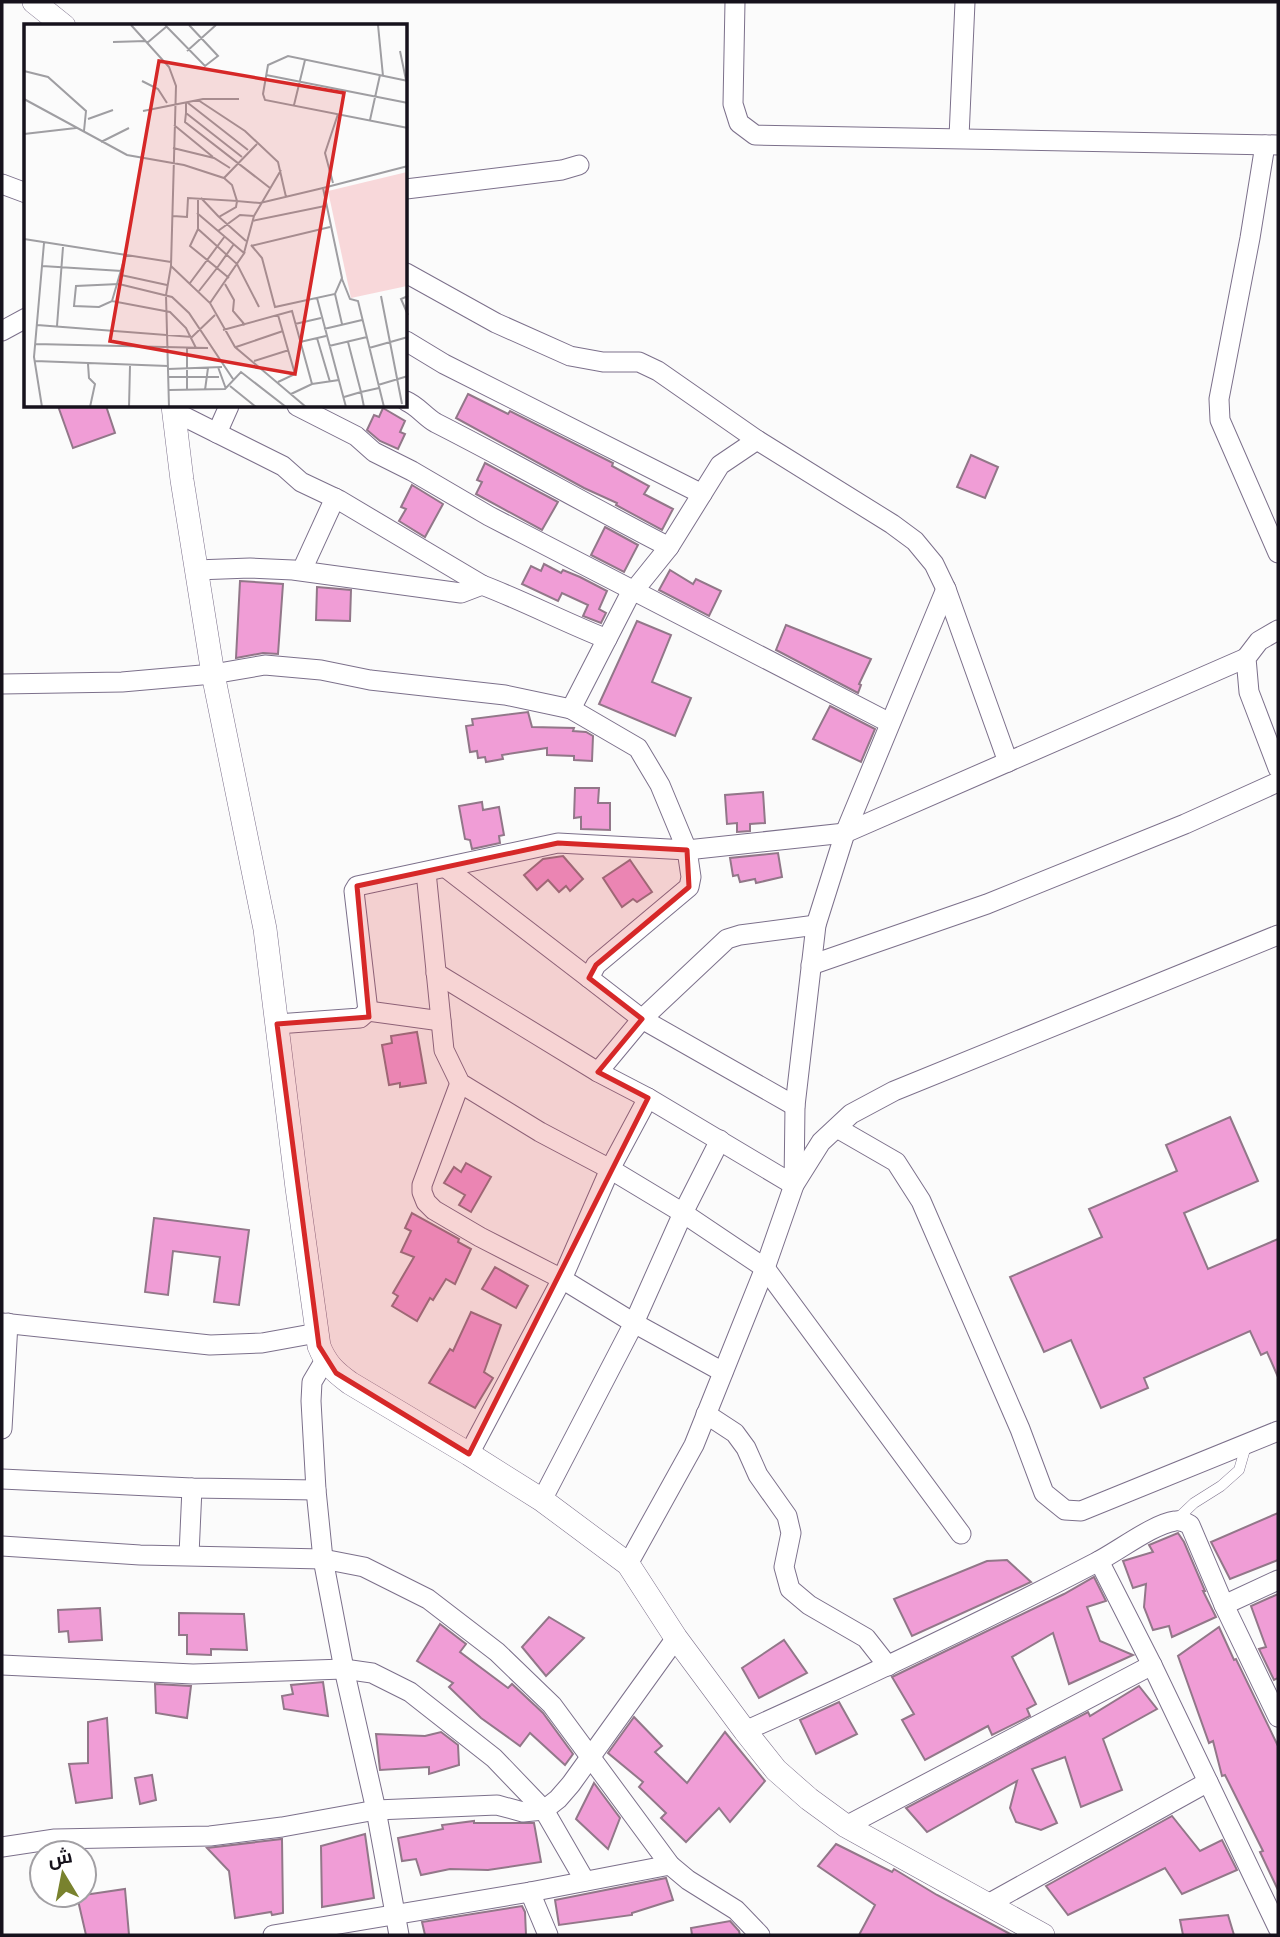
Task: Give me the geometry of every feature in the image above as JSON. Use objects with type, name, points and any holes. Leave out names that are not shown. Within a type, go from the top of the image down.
[{"type":"street","points":[[34,2],[62,24]]},
{"type":"street","points":[[735,2],[733,104],[740,123],[755,135],[1271,145],[1250,237],[1219,399],[1220,420],[1278,553]]},
{"type":"street","points":[[959,137],[965,2]]},
{"type":"street","points":[[408,189],[562,170],[579,165]]},
{"type":"street","points":[[2,184],[24,192]]},
{"type":"street","points":[[408,274],[496,323],[570,356],[603,362],[639,362],[658,371],[757,440],[915,541],[934,564],[946,589],[1008,762]]},
{"type":"street","points":[[2,331],[24,318]]},
{"type":"street","points":[[408,342],[444,364],[702,494]]},
{"type":"street","points":[[408,402],[432,421],[669,547]]},
{"type":"street","points":[[173,408],[283,466],[301,482],[335,498],[482,585],[607,639]]},
{"type":"street","points":[[173,408],[213,674],[265,929],[317,1333],[325,1360],[335,1373],[542,1500],[628,1564],[676,1638],[744,1731],[776,1770],[809,1799],[846,1826],[1042,1935]]},
{"type":"street","points":[[217,433],[228,408]]},
{"type":"street","points":[[301,408],[356,436],[374,452],[489,516],[890,723]]},
{"type":"street","points":[[571,709],[634,591],[669,547],[720,465],[757,440]]},
{"type":"street","points":[[302,570],[335,498]]},
{"type":"street","points":[[196,570],[302,570],[461,593],[482,585]]},
{"type":"street","points":[[794,1185],[794,1106],[816,925],[845,833],[946,589]]},
{"type":"street","points":[[368,1011],[354,889],[357,886],[558,843],[687,850],[845,833],[1246,659],[1259,641],[1278,630]]},
{"type":"street","points":[[1246,659],[1249,692],[1278,768]]},
{"type":"street","points":[[2,684],[122,682],[213,674],[265,665],[505,695],[571,709],[638,748],[660,785],[687,850],[691,877],[689,887],[596,965],[589,978]]},
{"type":"street","points":[[811,965],[988,904],[1185,824],[1278,782]]},
{"type":"street","points":[[446,868],[642,1019],[794,1106]]},
{"type":"street","points":[[426,872],[444,1050],[460,1083],[540,1132],[610,1168],[765,1268],[961,1534]]},
{"type":"street","points":[[598,1072],[642,1019],[727,939],[816,925]]},
{"type":"street","points":[[628,1564],[694,1444],[765,1268],[794,1185],[821,1142],[851,1114],[894,1091],[1278,935]]},
{"type":"street","points":[[436,974],[598,1072],[648,1098],[794,1185]]},
{"type":"street","points":[[277,1024],[360,1018],[368,1011],[441,1021]]},
{"type":"street","points":[[460,1083],[422,1185],[426,1202],[434,1210],[480,1237],[562,1279],[723,1373]]},
{"type":"street","points":[[470,1454],[562,1279],[610,1168],[648,1098]]},
{"type":"street","points":[[836,1128],[896,1162],[921,1201],[1020,1429],[1044,1493],[1065,1510],[1080,1511],[1278,1431]]},
{"type":"street","points":[[542,1500],[634,1323],[683,1213],[720,1140]]},
{"type":"street","points":[[2,1429],[5,1323],[210,1345],[262,1343],[317,1333]]},
{"type":"street","points":[[325,1360],[312,1381],[316,1490],[323,1559],[344,1669],[376,1810],[399,1935]]},
{"type":"street","points":[[706,1414],[735,1433],[746,1448],[758,1475],[787,1516],[791,1533],[784,1566],[790,1589],[809,1605],[866,1638],[888,1666]]},
{"type":"street","points":[[2,1479],[192,1488],[316,1490]]},
{"type":"street","points":[[189,1555],[192,1488]]},
{"type":"street","points":[[744,1731],[978,1624],[1176,1520],[1189,1525],[1278,1717]]},
{"type":"street","points":[[2,1546],[139,1555],[323,1559],[364,1567],[428,1599],[498,1652],[552,1705],[670,1865],[688,1880],[736,1910],[760,1935]]},
{"type":"street","points":[[1100,1561],[1278,1928]]},
{"type":"street","points":[[1224,1605],[1278,1580]]},
{"type":"street","points":[[2,1847],[55,1839],[210,1836],[282,1827],[376,1810],[497,1805],[523,1812],[544,1810],[571,1784],[676,1638]]},
{"type":"street","points":[[2,1665],[192,1674],[344,1669],[372,1673],[411,1692],[494,1758],[544,1810],[585,1881]]},
{"type":"street","points":[[846,1826],[1152,1665]]},
{"type":"street","points":[[988,1904],[1209,1782]]},
{"type":"street","points":[[273,1935],[530,1892],[670,1865]]},
{"type":"street","points":[[530,1892],[548,1935]]},
{"type":"lane","points":[[1176,1520],[1194,1503],[1221,1486],[1239,1470],[1246,1445]]},
{"type":"highlighted area","points":[[558,843],[687,850],[689,887],[596,965],[589,978],[642,1019],[598,1072],[648,1098],[469,1454],[336,1373],[319,1346],[277,1024],[369,1017],[357,886]]},
{"type":"building","points":[[468,394],[508,414],[510,411],[613,463],[612,466],[649,486],[644,494],[673,509],[662,530],[616,505],[617,503],[584,488],[456,418]]},
{"type":"building","points":[[59,408],[107,408],[115,433],[73,448]]},
{"type":"building","points":[[383,408],[405,421],[400,432],[405,434],[398,449],[380,441],[367,430],[374,415],[379,417]]},
{"type":"building","points":[[971,455],[998,467],[985,498],[957,487]]},
{"type":"building","points":[[485,463],[558,502],[542,530],[476,494],[482,482],[477,480]]},
{"type":"building","points":[[412,485],[443,504],[425,537],[399,521],[406,509],[401,507]]},
{"type":"building","points":[[605,527],[638,545],[624,572],[591,555]]},
{"type":"building","points":[[544,564],[561,573],[563,570],[580,577],[607,591],[599,609],[606,613],[601,623],[583,616],[588,605],[562,593],[558,601],[522,584],[531,566],[541,571]]},
{"type":"building","points":[[670,570],[693,584],[696,579],[721,591],[709,616],[659,590]]},
{"type":"building","points":[[240,581],[283,584],[278,654],[263,653],[236,658]]},
{"type":"building","points":[[317,587],[351,590],[350,621],[316,620]]},
{"type":"building","points":[[637,621],[671,635],[652,682],[691,698],[675,736],[599,704]]},
{"type":"building","points":[[786,625],[871,659],[859,684],[858,693],[776,650]]},
{"type":"building","points":[[830,706],[875,729],[861,762],[813,739]]},
{"type":"building","points":[[528,712],[532,727],[574,728],[573,731],[586,732],[593,736],[592,761],[574,760],[574,756],[547,755],[547,748],[502,755],[503,759],[486,762],[485,757],[478,758],[477,751],[470,752],[466,726],[473,725],[472,719]]},
{"type":"building","points":[[575,788],[599,788],[598,803],[610,803],[610,830],[581,829],[581,817],[574,818]]},
{"type":"building","points":[[763,792],[765,823],[750,824],[750,831],[737,832],[737,823],[727,824],[725,795]]},
{"type":"building","points":[[482,802],[483,810],[499,807],[504,835],[499,836],[500,843],[472,849],[470,840],[465,839],[459,806]]},
{"type":"building","points":[[778,853],[782,877],[756,883],[755,879],[740,882],[738,875],[733,876],[730,858]]},
{"type":"building","points":[[563,856],[583,879],[570,891],[566,886],[559,892],[548,880],[537,890],[524,875],[543,859]]},
{"type":"building","points":[[630,860],[652,892],[637,902],[633,899],[622,907],[603,878]]},
{"type":"building","points":[[417,1032],[426,1083],[400,1087],[400,1083],[389,1085],[382,1045],[392,1043],[391,1036]]},
{"type":"building","points":[[1230,1117],[1258,1181],[1184,1213],[1208,1269],[1278,1239],[1278,1377],[1267,1352],[1261,1355],[1250,1331],[1144,1378],[1148,1388],[1101,1408],[1071,1340],[1044,1352],[1010,1277],[1102,1237],[1089,1209],[1177,1171],[1166,1145]]},
{"type":"building","points":[[466,1163],[491,1177],[471,1212],[459,1205],[465,1195],[444,1183],[454,1167],[461,1172]]},
{"type":"building","points":[[412,1213],[459,1239],[458,1242],[471,1249],[455,1284],[446,1279],[433,1300],[430,1298],[417,1321],[392,1306],[398,1296],[393,1293],[414,1257],[401,1252],[411,1231],[405,1228]]},
{"type":"building","points":[[154,1218],[249,1230],[239,1305],[214,1302],[220,1257],[173,1251],[168,1295],[145,1292]]},
{"type":"building","points":[[495,1267],[528,1286],[516,1308],[482,1289]]},
{"type":"building","points":[[471,1312],[501,1325],[484,1372],[493,1378],[475,1408],[429,1383],[450,1349],[453,1351]]},
{"type":"building","points":[[1278,1513],[1278,1560],[1230,1579],[1211,1542]]},
{"type":"building","points":[[1178,1533],[1216,1617],[1172,1637],[1169,1626],[1153,1630],[1144,1607],[1146,1584],[1133,1588],[1123,1561],[1153,1552],[1149,1545]]},
{"type":"building","points":[[1007,1560],[1031,1582],[912,1636],[894,1599],[987,1561]]},
{"type":"building","points":[[1094,1577],[1106,1601],[1087,1607],[1100,1641],[1133,1655],[1069,1684],[1053,1633],[1012,1657],[1036,1704],[1027,1709],[1030,1716],[992,1735],[988,1726],[925,1760],[902,1720],[914,1714],[892,1677]]},
{"type":"building","points":[[1278,1594],[1278,1678],[1274,1680],[1259,1649],[1266,1647],[1251,1606]]},
{"type":"building","points":[[100,1608],[102,1640],[69,1642],[68,1631],[59,1632],[58,1610]]},
{"type":"building","points":[[179,1613],[244,1614],[247,1650],[211,1649],[211,1655],[187,1654],[187,1635],[179,1635]]},
{"type":"building","points":[[549,1617],[584,1638],[546,1676],[522,1647]]},
{"type":"building","points":[[440,1624],[466,1644],[460,1652],[508,1688],[512,1684],[543,1713],[573,1754],[565,1765],[530,1733],[520,1746],[481,1718],[449,1687],[453,1683],[417,1661]]},
{"type":"building","points":[[1219,1627],[1278,1746],[1278,1890],[1260,1852],[1263,1851],[1225,1775],[1222,1776],[1213,1741],[1209,1743],[1178,1656]]},
{"type":"building","points":[[784,1640],[807,1673],[759,1698],[742,1668]]},
{"type":"building","points":[[323,1682],[328,1716],[284,1709],[282,1696],[293,1694],[291,1685]]},
{"type":"building","points":[[155,1684],[191,1686],[187,1718],[156,1713]]},
{"type":"building","points":[[1139,1686],[1157,1709],[1103,1739],[1122,1790],[1081,1807],[1065,1757],[1032,1769],[1057,1823],[1041,1830],[1016,1822],[1010,1808],[1017,1781],[927,1832],[906,1808],[1088,1712],[1090,1716]]},
{"type":"building","points":[[839,1702],[857,1734],[816,1754],[800,1720]]},
{"type":"building","points":[[634,1717],[662,1746],[655,1752],[687,1783],[725,1732],[765,1781],[730,1822],[719,1808],[686,1842],[661,1818],[666,1813],[639,1787],[643,1782],[608,1753]]},
{"type":"building","points":[[107,1718],[112,1798],[76,1803],[69,1764],[88,1763],[88,1722]]},
{"type":"building","points":[[441,1732],[458,1745],[459,1765],[429,1774],[429,1767],[380,1770],[376,1734],[425,1736]]},
{"type":"building","points":[[152,1775],[156,1800],[140,1804],[135,1778]]},
{"type":"building","points":[[594,1783],[620,1818],[608,1849],[576,1819]]},
{"type":"building","points":[[1172,1816],[1200,1851],[1222,1840],[1237,1870],[1182,1894],[1165,1868],[1068,1915],[1046,1886]]},
{"type":"building","points":[[474,1821],[534,1823],[541,1862],[488,1870],[450,1869],[421,1875],[416,1859],[402,1861],[398,1838],[443,1829],[442,1825]]},
{"type":"building","points":[[365,1834],[374,1898],[322,1907],[321,1846]]},
{"type":"building","points":[[282,1839],[283,1913],[272,1915],[271,1912],[235,1918],[229,1871],[207,1848]]},
{"type":"building","points":[[836,1844],[892,1872],[894,1869],[1012,1935],[859,1935],[875,1905],[818,1866]]},
{"type":"building","points":[[666,1878],[673,1900],[632,1915],[559,1925],[555,1900]]},
{"type":"building","points":[[125,1889],[129,1935],[86,1935],[80,1909],[98,1909],[98,1893]]},
{"type":"building","points":[[522,1906],[525,1912],[526,1935],[425,1935],[422,1922]]},
{"type":"building","points":[[1228,1915],[1234,1935],[1183,1935],[1180,1920]]},
{"type":"building","points":[[730,1921],[740,1935],[692,1935],[691,1928]]}]
